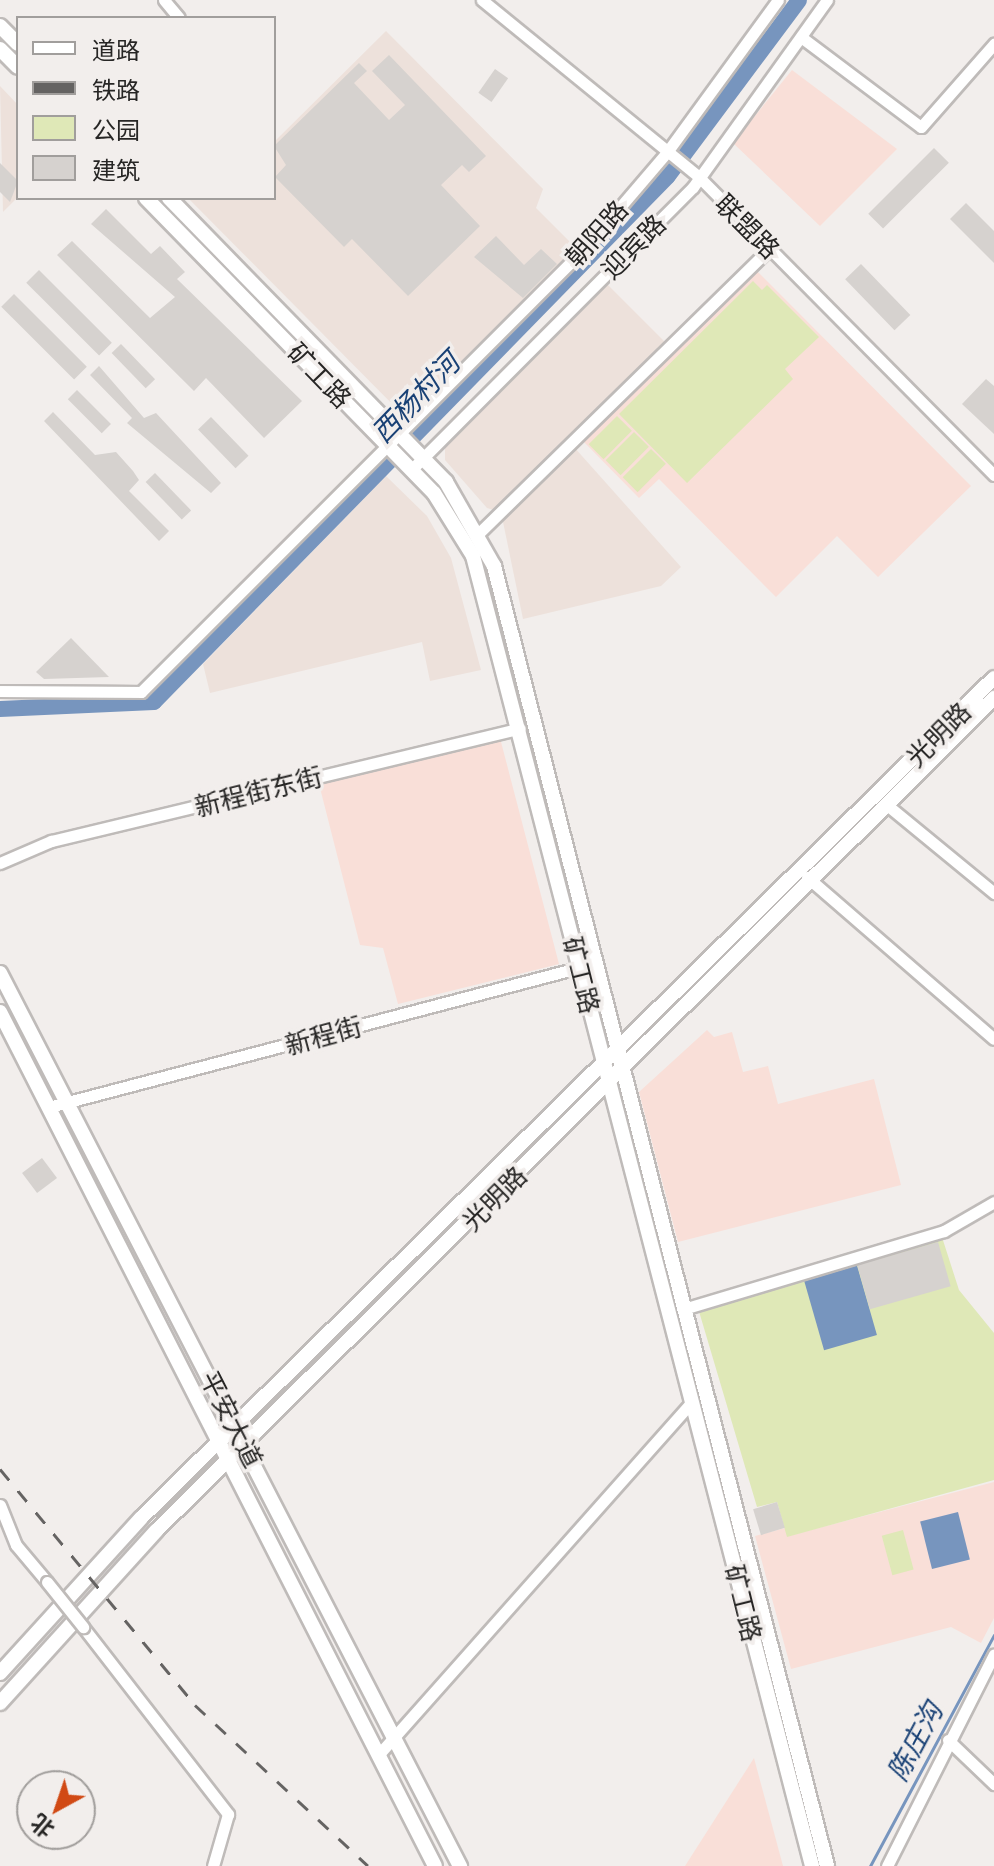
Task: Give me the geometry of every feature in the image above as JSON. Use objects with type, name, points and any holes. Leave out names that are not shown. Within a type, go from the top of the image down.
[{"type":"main road","points":[[0,26],[16,42]]},
{"type":"main road","points":[[0,49],[16,65]]},
{"type":"main road","name":"矿工路","points":[[148,200],[408,465],[473,556],[520,728],[812,1866]]},
{"type":"main road","name":"矿工路","points":[[171,200],[420,454],[480,532],[503,594],[827,1866]]},
{"type":"main road","name":"光明路","points":[[0,1703],[231,1458],[624,1068],[994,678]]},
{"type":"main road","name":"光明路","points":[[0,1673],[221,1438],[618,1046],[887,805],[994,698]]},
{"type":"main road","name":"平安大道","points":[[0,973],[460,1866]]},
{"type":"main road","name":"平安大道","points":[[0,1012],[221,1438],[435,1866]]},
{"type":"street","points":[[164,0],[177,16]]},
{"type":"street","name":"联盟路","points":[[482,0],[696,175],[994,475]]},
{"type":"street","name":"朝阳路","points":[[0,691],[141,692],[586,247],[669,153],[778,0]]},
{"type":"street","name":"迎宾路","points":[[408,465],[696,175],[827,0]]},
{"type":"street","points":[[801,37],[921,127],[994,44]]},
{"type":"street","points":[[480,532],[770,248]]},
{"type":"street","name":"新程街东街","points":[[0,863],[51,841],[520,728]]},
{"type":"street","points":[[887,805],[994,893]]},
{"type":"street","points":[[806,876],[994,1039]]},
{"type":"street","name":"新程街","points":[[49,1107],[597,963]]},
{"type":"street","points":[[687,1308],[944,1231],[994,1202]]},
{"type":"street","points":[[380,1753],[692,1401]]},
{"type":"street","points":[[0,1505],[16,1545],[228,1814],[213,1866]]},
{"type":"street","points":[[887,1866],[994,1654]]},
{"type":"street","points":[[948,1740],[994,1784]]},
{"type":"shaded area","points":[[386,31],[543,189],[536,208],[579,251],[408,420],[190,200],[276,200],[276,140]]},
{"type":"shaded area","points":[[792,70],[897,149],[820,226],[733,143]]},
{"type":"shaded area","points":[[0,86],[16,103],[16,199],[3,212]]},
{"type":"shaded area","points":[[754,268],[971,486],[878,577],[837,536],[776,597],[659,479],[639,498],[581,439]]},
{"type":"shaded area","points":[[607,284],[667,344],[497,511],[487,508],[445,460],[445,447]]},
{"type":"shaded area","points":[[574,447],[681,567],[661,586],[523,619],[502,517]]},
{"type":"shaded area","points":[[386,476],[427,516],[451,558],[481,670],[430,681],[422,642],[210,693],[203,664]]},
{"type":"shaded area","points":[[500,738],[559,964],[398,1004],[383,948],[360,945],[319,784]]},
{"type":"shaded area","points":[[707,1030],[714,1037],[732,1032],[743,1072],[768,1066],[778,1104],[874,1079],[901,1185],[678,1242],[639,1092]]},
{"type":"shaded area","points":[[994,1482],[994,1618],[981,1643],[951,1627],[791,1669],[755,1536],[785,1528],[788,1536]]},
{"type":"shaded area","points":[[754,1758],[783,1866],[685,1866]]},
{"type":"green space","points":[[753,281],[762,290],[767,285],[819,337],[785,369],[793,379],[687,483],[619,414]]},
{"type":"green space","points":[[617,416],[632,431],[604,459],[589,444]]},
{"type":"green space","points":[[634,432],[649,447],[621,475],[606,460]]},
{"type":"green space","points":[[651,449],[666,464],[638,492],[623,477]]},
{"type":"green space","points":[[941,1234],[959,1290],[994,1333],[994,1480],[787,1537],[777,1502],[757,1507],[698,1308]]},
{"type":"green space","points":[[903,1530],[914,1570],[892,1575],[882,1536]]},
{"type":"water","points":[[856,1262],[877,1335],[824,1350],[803,1277]]},
{"type":"water","points":[[958,1512],[970,1560],[932,1569],[920,1521]]},
{"type":"building","points":[[389,55],[486,156],[469,172],[462,165],[441,185],[480,226],[408,296],[352,239],[344,247],[276,178],[286,165],[276,144],[359,63],[367,71],[354,83],[389,120],[405,105],[372,71]]},
{"type":"building","points":[[495,69],[508,78],[491,102],[478,93]]},
{"type":"building","points":[[934,148],[949,163],[883,229],[868,214]]},
{"type":"building","points":[[0,163],[16,179],[16,186],[10,202],[0,192]]},
{"type":"building","points":[[966,203],[994,231],[994,263],[950,219]]},
{"type":"building","points":[[106,209],[151,254],[160,246],[185,272],[177,279],[302,401],[264,438],[206,378],[194,391],[57,255],[72,241],[150,318],[175,297],[91,224]]},
{"type":"building","points":[[496,236],[524,265],[541,249],[557,264],[523,298],[474,257]]},
{"type":"building","points":[[861,264],[910,315],[894,330],[845,279]]},
{"type":"building","points":[[39,270],[112,343],[99,356],[26,283]]},
{"type":"building","points":[[14,294],[87,367],[74,380],[1,307]]},
{"type":"building","points":[[121,344],[155,379],[146,388],[112,353]]},
{"type":"building","points":[[99,366],[144,418],[156,413],[221,483],[211,493],[127,423],[132,418],[90,375]]},
{"type":"building","points":[[986,379],[994,386],[994,434],[962,404]]},
{"type":"building","points":[[77,390],[111,424],[102,433],[68,399]]},
{"type":"building","points":[[53,412],[95,455],[116,452],[133,471],[139,480],[129,491],[169,531],[159,541],[44,421]]},
{"type":"building","points":[[211,417],[249,456],[236,468],[198,430]]},
{"type":"building","points":[[155,473],[191,510],[182,519],[146,482]]},
{"type":"building","points":[[71,638],[109,677],[44,679],[36,672]]},
{"type":"building","points":[[42,1158],[57,1178],[37,1193],[22,1173]]},
{"type":"building","points":[[938,1242],[951,1286],[870,1309],[857,1265]]},
{"type":"building","points":[[777,1502],[785,1528],[761,1535],[753,1509]]},
{"type":"waterway","name":"西杨村河","points":[[0,709],[154,702],[668,176],[799,0]]},
{"type":"waterway","name":"陈庄沟","points":[[870,1866],[994,1635]]},
{"type":"railway","points":[[0,1469],[195,1705],[368,1866]]}]
